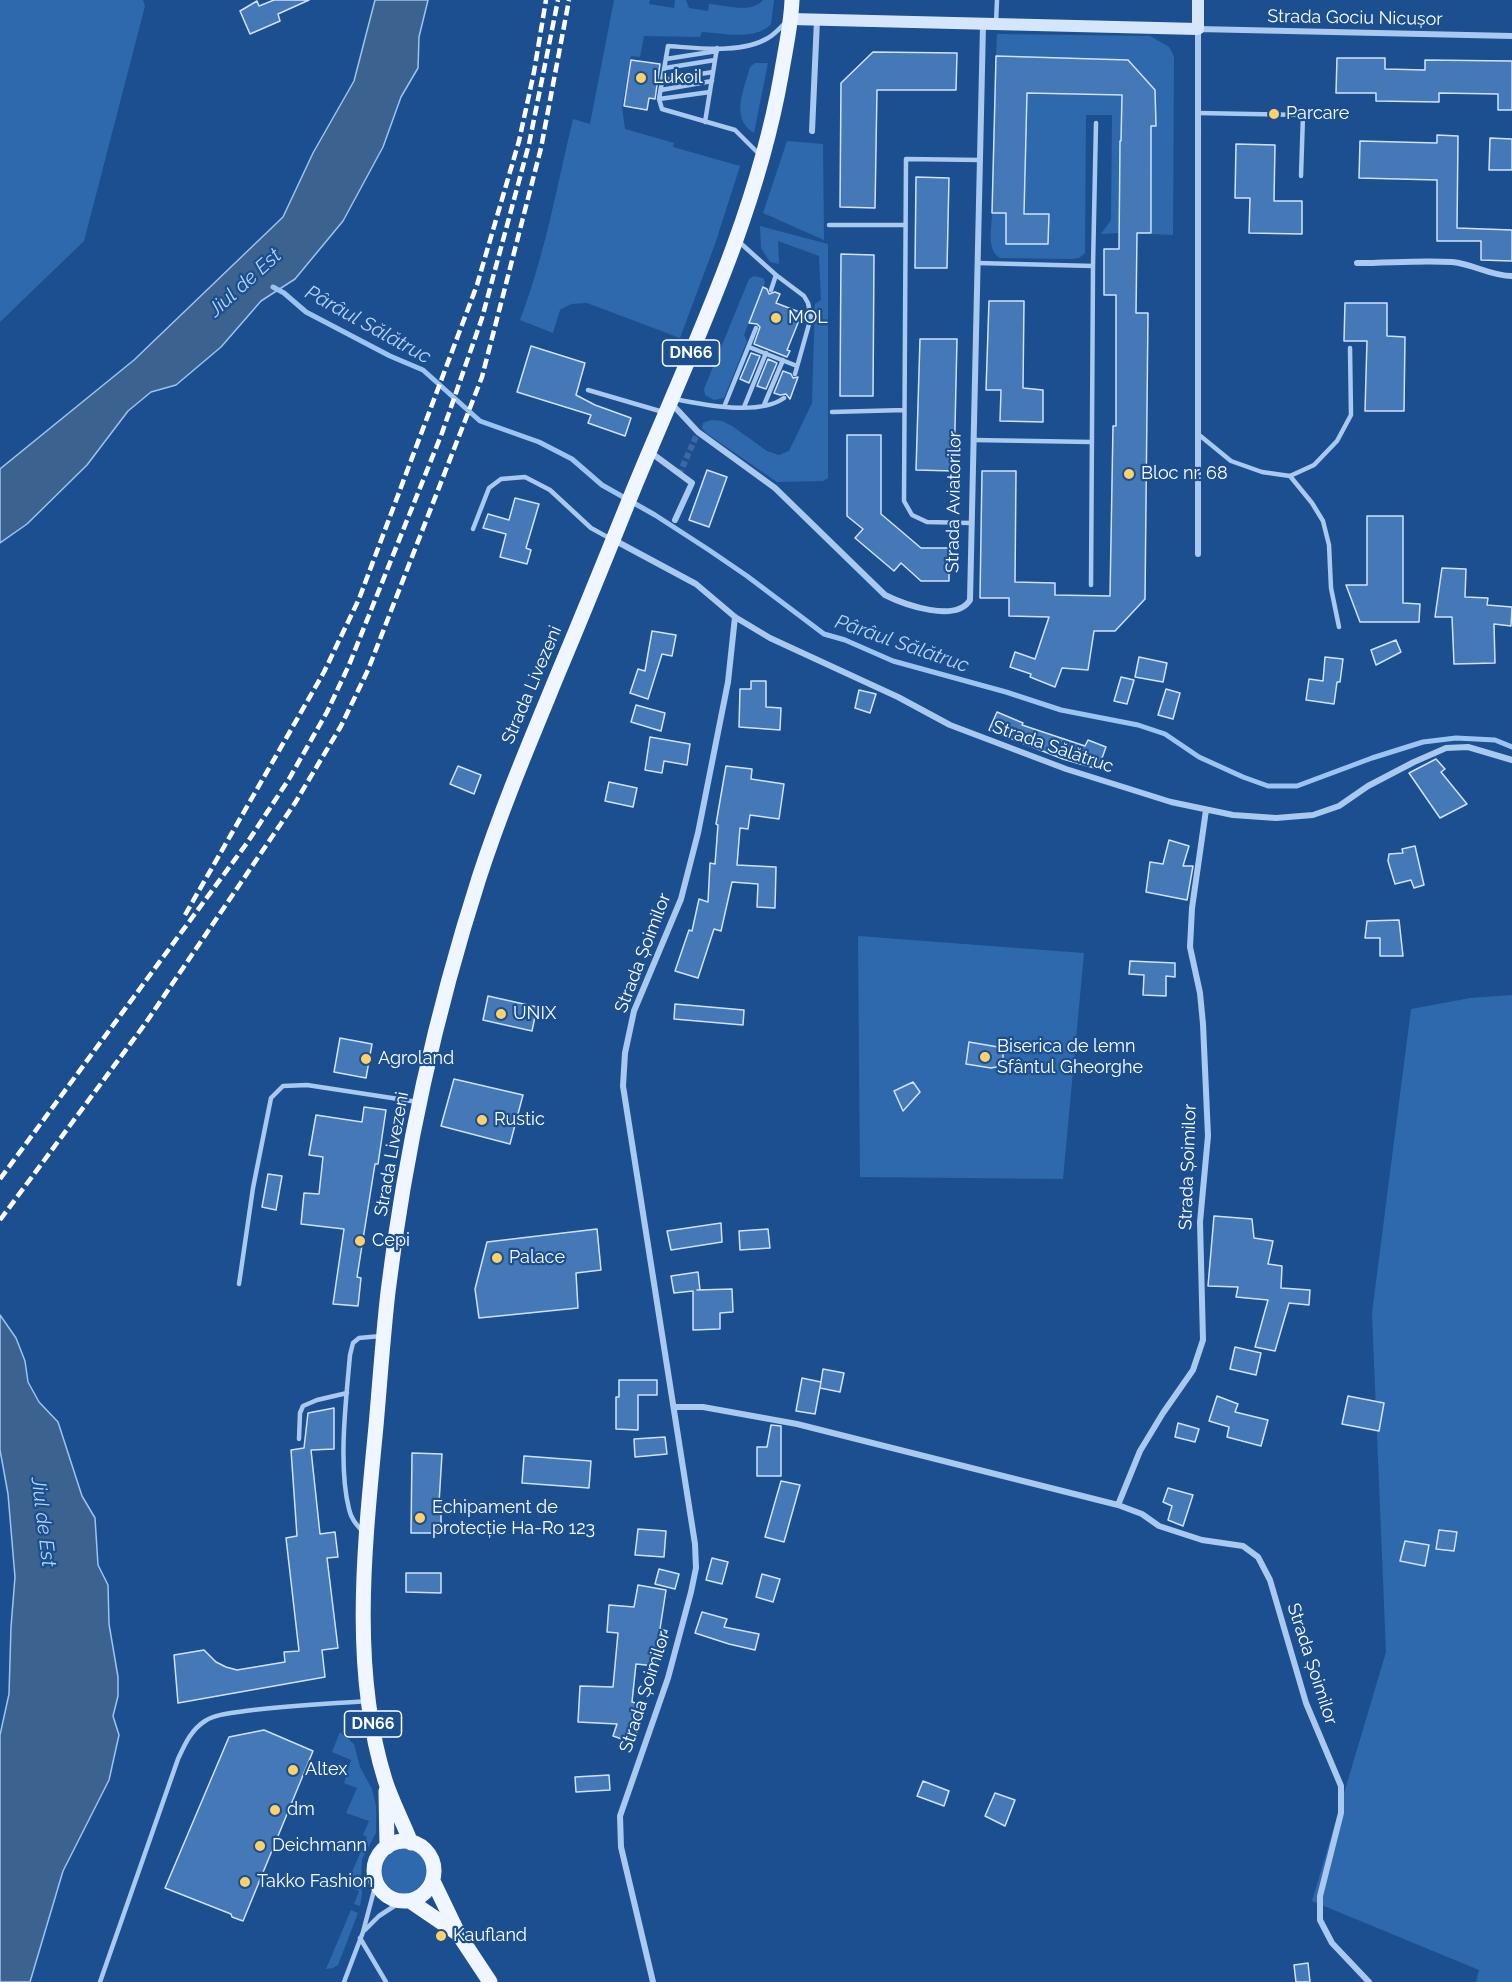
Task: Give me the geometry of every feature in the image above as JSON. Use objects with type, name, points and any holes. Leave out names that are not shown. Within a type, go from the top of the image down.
[{"type":"main road","name":"DN66","points":[[616,533],[736,239],[763,158],[776,103],[791,19],[792,0]]},
{"type":"main road","name":"Strada Livezeni","points":[[387,1847],[386,1782],[369,1700],[364,1642],[367,1537],[390,1280],[420,1102],[444,999],[482,868],[523,757],[616,533]]},
{"type":"main road","name":"Strada Livezeni","points":[[386,1782],[411,1842]]},
{"type":"main road","points":[[387,1847],[394,1843],[411,1842],[428,1853],[432,1862],[433,1881],[424,1894],[406,1901]]},
{"type":"main road","name":"DN66","points":[[376,1883],[377,1859],[387,1847]]},
{"type":"main road","points":[[433,1881],[459,1935],[490,1982]]},
{"type":"main road","points":[[376,1883],[387,1896],[406,1901],[459,1935]]},
{"type":"street","points":[[1198,0],[1198,554]]},
{"type":"street","points":[[791,19],[996,26],[1198,29]]},
{"type":"street","points":[[812,131],[817,20]]},
{"type":"street","name":"Strada Aviatorilor","points":[[670,405],[698,432],[775,488],[885,595],[900,603],[919,608],[945,611],[966,607],[970,600],[983,25]]},
{"type":"street","name":"Strada Gociu Nicușor","points":[[1198,29],[1512,36]]},
{"type":"street","points":[[1357,263],[1452,262],[1471,265],[1498,276],[1512,276]]},
{"type":"street","points":[[650,451],[692,483],[675,520]]},
{"type":"street","name":"Strada Sălătruc","points":[[616,533],[696,584],[735,618],[770,638],[898,697],[950,726],[1066,769],[1171,802],[1233,815],[1276,818],[1313,815],[1339,806],[1368,786],[1446,748],[1468,747],[1512,760]]},
{"type":"street","name":"Strada Șoimilor","points":[[653,1982],[621,1847],[620,1829],[624,1803],[668,1678],[692,1592],[696,1568],[695,1544],[623,1086],[625,1053],[634,1011],[681,899],[718,736],[728,682],[735,618]]},
{"type":"street","name":"Strada Șoimilor","points":[[1118,1505],[1140,1451],[1193,1370],[1203,1340],[1200,1222],[1208,1136],[1203,1024],[1200,993],[1190,947],[1192,908],[1206,810]]},
{"type":"street","name":"Strada Șoimilor","points":[[674,1407],[703,1407],[797,1424],[1118,1505],[1142,1514],[1159,1526],[1202,1539],[1243,1546],[1258,1557],[1270,1580],[1306,1703],[1341,1786],[1341,1813],[1320,1896],[1320,1920],[1332,1943],[1369,1982]]},
{"type":"lane","points":[[996,26],[997,0]]},
{"type":"lane","points":[[666,59],[736,47],[768,38],[791,19]]},
{"type":"lane","points":[[717,50],[668,46],[659,99],[662,109],[735,130],[763,158]]},
{"type":"lane","points":[[705,122],[717,50]]},
{"type":"lane","points":[[664,68],[715,60]]},
{"type":"lane","points":[[662,80],[713,72]]},
{"type":"lane","points":[[661,90],[712,81]]},
{"type":"lane","points":[[659,99],[710,92]]},
{"type":"lane","points":[[1198,113],[1303,115],[1301,176]]},
{"type":"lane","points":[[1091,585],[1096,123]]},
{"type":"lane","points":[[971,523],[927,522],[912,515],[904,501],[904,225],[906,159],[980,160]]},
{"type":"lane","points":[[829,225],[904,225]]},
{"type":"lane","points":[[736,239],[776,275],[804,296],[808,303],[811,316],[795,374]]},
{"type":"lane","points":[[978,263],[1093,266]]},
{"type":"lane","points":[[771,290],[776,275]]},
{"type":"lane","points":[[724,407],[756,328]]},
{"type":"lane","points":[[749,346],[797,366]]},
{"type":"lane","points":[[1198,434],[1231,461],[1262,472],[1290,476],[1314,465],[1337,441],[1351,415],[1350,348]]},
{"type":"lane","points":[[744,407],[766,353]]},
{"type":"lane","points":[[764,405],[783,360]]},
{"type":"lane","points":[[588,390],[670,405],[744,407],[776,403],[784,398]]},
{"type":"lane","points":[[832,412],[904,410]]},
{"type":"lane","points":[[974,440],[1092,442]]},
{"type":"lane","points":[[1290,476],[1323,521],[1329,545],[1331,588],[1339,627]]},
{"type":"lane","points":[[473,529],[489,488],[501,480],[525,477],[550,490],[591,528],[616,533]]},
{"type":"lane","points":[[238,1284],[253,1188],[271,1098],[283,1086],[307,1085],[420,1102]]},
{"type":"lane","points":[[367,1537],[353,1521],[349,1509],[344,1445],[347,1393],[352,1343],[359,1338],[384,1335]]},
{"type":"lane","points":[[298,1439],[300,1413],[303,1406],[347,1393]]},
{"type":"lane","points":[[100,1982],[178,1759],[190,1735],[197,1727],[206,1720],[231,1713],[369,1700]]},
{"type":"lane","points":[[344,1982],[363,1932],[376,1883]]},
{"type":"lane","points":[[363,1932],[379,1916],[406,1901]]},
{"type":"lane","points":[[360,1938],[386,1982]]},
{"type":"shaded area","points":[[0,0],[143,0],[145,6],[84,241],[0,322]]},
{"type":"shaded area","points":[[614,0],[650,0],[649,4],[674,8],[675,0],[686,0],[689,8],[708,11],[709,4],[745,8],[752,7],[763,0],[774,0],[771,24],[757,33],[738,35],[702,32],[700,37],[644,36],[640,57],[631,56],[622,107],[625,129],[674,143],[673,147],[740,166],[715,244],[680,338],[587,303],[571,304],[560,310],[553,333],[520,320],[544,246],[573,119],[590,124]]},
{"type":"shaded area","points":[[997,34],[1150,36],[1169,47],[1174,56],[1173,235],[1152,234],[1151,141],[1121,142],[1119,233],[1101,234],[1111,220],[1112,115],[1086,115],[1085,253],[1079,258],[1072,259],[1000,258],[996,254],[991,244],[992,213],[1006,213],[1006,243],[1048,244],[1049,215],[1025,214],[1026,117],[994,116],[995,92],[1122,96],[1121,125],[1156,125],[1155,90],[1128,60],[996,56]]},
{"type":"shaded area","points":[[755,63],[768,63],[754,133],[746,127],[740,111],[742,93],[750,67]]},
{"type":"shaded area","points":[[787,141],[823,144],[824,240],[763,213]]},
{"type":"shaded area","points":[[760,226],[828,244],[828,478],[823,481],[777,482],[702,428],[703,423],[711,420],[722,421],[767,451],[779,455],[789,451],[812,403],[815,304],[821,300],[819,256],[778,241],[779,264],[770,262],[761,248]]},
{"type":"shaded area","points":[[754,276],[763,278],[765,282],[744,335],[747,341],[724,398],[714,400],[705,395],[704,389],[749,279]]},
{"type":"shaded area","points":[[858,936],[1084,953],[1063,1179],[860,1177]]},
{"type":"shaded area","points":[[1512,995],[1512,1982],[1476,1982],[1479,1970],[1312,1901],[1386,1652],[1372,1313],[1411,1009],[1470,998]]},
{"type":"shaded area","points":[[340,1732],[354,1744],[360,1767],[372,1789],[376,1806],[376,1833],[362,1859],[360,1906],[354,1904],[359,1891],[346,1886],[367,1837],[363,1835],[369,1821],[346,1813],[357,1788],[344,1783],[351,1760],[332,1752]]},
{"type":"shaded area","points":[[404,1847],[421,1854],[428,1871],[421,1888],[404,1895],[387,1888],[380,1871],[387,1854]]},
{"type":"shaded area","points":[[351,1910],[358,1913],[338,1965],[326,1969]]},
{"type":"water","name":"Jiul de Est","points":[[375,0],[428,0],[419,37],[418,68],[401,97],[383,147],[343,221],[295,279],[261,301],[221,347],[176,385],[151,392],[128,411],[87,465],[27,524],[0,543],[0,469],[134,360],[283,217],[313,153],[354,81]]},
{"type":"water","name":"Jiul de Est","points":[[0,1315],[16,1338],[25,1361],[28,1382],[39,1402],[58,1422],[82,1496],[95,1518],[98,1565],[108,1585],[109,1624],[118,1677],[118,1696],[113,1716],[119,1735],[109,1780],[63,1871],[30,1982],[0,1982],[0,1735],[9,1694],[15,1577],[8,1494],[0,1450]]},
{"type":"building","points":[[274,0],[309,0],[278,14],[280,21],[250,34],[240,11],[257,1],[259,6]]},
{"type":"building","points":[[873,52],[957,53],[956,90],[877,90],[875,208],[840,207],[841,83]]},
{"type":"building","points":[[996,56],[1128,60],[1155,90],[1156,126],[1151,126],[1151,233],[1137,233],[1136,313],[1148,313],[1145,599],[1115,631],[1094,631],[1088,670],[1062,668],[1055,687],[1030,677],[1031,674],[1010,667],[1015,652],[1035,659],[1049,617],[1009,616],[1009,598],[980,598],[982,471],[1016,471],[1015,582],[1055,583],[1055,595],[1110,596],[1113,426],[1116,426],[1116,295],[1104,295],[1104,249],[1119,249],[1122,95],[1027,93],[1024,214],[1049,214],[1048,244],[1006,244],[1006,213],[992,213]]},
{"type":"building","points":[[1337,58],[1385,58],[1385,69],[1425,70],[1425,60],[1512,61],[1512,110],[1498,110],[1498,94],[1439,93],[1439,102],[1376,101],[1376,93],[1336,93]]},
{"type":"building","name":"Lukoil","points":[[631,60],[660,64],[655,99],[649,98],[647,110],[624,106]]},
{"type":"building","points":[[1437,135],[1458,136],[1457,228],[1512,230],[1512,261],[1481,260],[1481,241],[1437,241],[1437,180],[1359,178],[1360,141],[1437,143]]},
{"type":"building","points":[[1490,138],[1512,139],[1512,170],[1489,170]]},
{"type":"building","points":[[1236,144],[1275,145],[1274,201],[1302,201],[1302,234],[1249,233],[1250,198],[1235,198]]},
{"type":"building","points":[[916,177],[949,178],[947,268],[915,268]]},
{"type":"building","points":[[841,254],[874,255],[873,396],[840,396]]},
{"type":"building","name":"MOL","points":[[763,287],[769,294],[775,292],[780,294],[776,303],[802,313],[787,350],[790,351],[787,357],[754,344],[760,327],[749,323]]},
{"type":"building","points":[[989,301],[1024,301],[1023,388],[1043,390],[1043,422],[1000,421],[1001,390],[986,390]]},
{"type":"building","points":[[1345,303],[1387,303],[1387,336],[1405,337],[1404,411],[1365,411],[1367,341],[1344,341]]},
{"type":"building","points":[[920,339],[957,339],[954,471],[916,470]]},
{"type":"building","points":[[531,346],[585,363],[576,395],[595,405],[631,418],[625,436],[588,423],[591,415],[517,392]]},
{"type":"building","points":[[751,353],[760,356],[749,383],[740,379]]},
{"type":"building","points":[[768,359],[777,363],[766,389],[757,386]]},
{"type":"building","points":[[783,371],[791,374],[793,378],[798,377],[790,399],[786,394],[774,393]]},
{"type":"building","points":[[847,435],[881,435],[881,514],[921,548],[949,548],[949,581],[921,581],[901,563],[894,571],[855,538],[863,529],[847,516]]},
{"type":"building","points":[[707,470],[727,477],[709,527],[689,520]]},
{"type":"building","points":[[515,498],[539,504],[526,548],[531,550],[527,564],[500,557],[506,534],[483,528],[488,514],[509,520]]},
{"type":"building","points":[[1367,516],[1403,516],[1403,603],[1420,604],[1419,622],[1360,622],[1346,585],[1367,585]]},
{"type":"building","points":[[1442,568],[1466,569],[1465,597],[1488,598],[1487,605],[1512,607],[1511,626],[1494,624],[1495,663],[1454,664],[1452,617],[1435,617]]},
{"type":"building","points":[[652,631],[676,635],[672,656],[662,654],[648,699],[630,693],[638,669],[645,671]]},
{"type":"building","points":[[1396,640],[1401,652],[1376,665],[1371,650]]},
{"type":"building","points":[[1139,657],[1167,663],[1163,682],[1135,677]]},
{"type":"building","points":[[1325,657],[1343,659],[1334,704],[1306,700],[1309,679],[1323,681]]},
{"type":"building","points":[[1121,677],[1134,680],[1127,704],[1114,701]]},
{"type":"building","points":[[751,681],[766,681],[766,707],[781,708],[780,730],[739,727],[740,689],[751,689]]},
{"type":"building","points":[[1166,689],[1180,693],[1173,719],[1158,715]]},
{"type":"building","points":[[859,690],[876,694],[870,713],[855,708]]},
{"type":"building","points":[[636,705],[665,713],[661,731],[631,722]]},
{"type":"building","points":[[997,712],[1023,723],[1022,725],[1085,746],[1088,740],[1106,747],[1098,769],[1063,759],[989,730]]},
{"type":"building","points":[[650,737],[690,744],[687,765],[664,761],[662,773],[645,770]]},
{"type":"building","points":[[1436,759],[1445,769],[1441,772],[1467,804],[1440,818],[1409,773]]},
{"type":"building","points":[[458,766],[481,775],[474,794],[450,784]]},
{"type":"building","points":[[726,766],[752,769],[751,779],[784,784],[779,819],[750,815],[748,829],[740,828],[737,865],[776,867],[775,908],[757,907],[758,884],[732,882],[721,931],[714,929],[698,978],[675,971],[689,930],[692,931],[699,899],[708,902],[710,863],[715,864],[718,825],[716,824]]},
{"type":"building","points":[[609,782],[637,788],[633,807],[605,801]]},
{"type":"building","points":[[1169,840],[1189,846],[1183,866],[1193,866],[1187,900],[1146,892],[1150,862],[1163,864]]},
{"type":"building","points":[[1415,846],[1424,885],[1414,888],[1411,880],[1395,884],[1388,861],[1389,854],[1403,853],[1402,849]]},
{"type":"building","points":[[1399,920],[1403,956],[1380,956],[1380,938],[1365,938],[1367,921]]},
{"type":"building","points":[[1130,961],[1175,963],[1175,977],[1166,976],[1166,996],[1143,995],[1144,975],[1129,974]]},
{"type":"building","points":[[488,996],[537,1007],[532,1031],[483,1020]]},
{"type":"building","points":[[675,1004],[744,1010],[743,1025],[674,1019]]},
{"type":"building","points":[[340,1038],[372,1044],[366,1078],[334,1072]]},
{"type":"building","name":"Biserica de lemn Sfântul Gheorghe","points":[[969,1042],[998,1047],[1003,1054],[1003,1061],[991,1068],[966,1064]]},
{"type":"building","points":[[454,1079],[523,1095],[510,1144],[441,1126]]},
{"type":"building","points":[[913,1082],[920,1092],[903,1111],[894,1091]]},
{"type":"building","points":[[364,1107],[386,1110],[357,1277],[361,1278],[358,1306],[333,1304],[344,1229],[301,1224],[304,1193],[319,1194],[323,1157],[309,1155],[316,1115],[362,1122]]},
{"type":"building","points":[[268,1174],[282,1176],[276,1210],[262,1207]]},
{"type":"building","points":[[1214,1216],[1252,1219],[1254,1238],[1273,1241],[1268,1264],[1282,1266],[1281,1288],[1310,1290],[1309,1305],[1289,1303],[1275,1351],[1255,1347],[1268,1300],[1236,1297],[1238,1287],[1208,1286]]},
{"type":"building","points":[[721,1223],[722,1242],[671,1250],[667,1231]]},
{"type":"building","points":[[597,1229],[601,1270],[576,1273],[578,1308],[479,1318],[475,1289],[487,1242]]},
{"type":"building","points":[[768,1229],[770,1248],[740,1250],[739,1231]]},
{"type":"building","points":[[698,1272],[700,1290],[732,1289],[733,1312],[720,1313],[720,1329],[693,1330],[693,1291],[674,1293],[671,1276]]},
{"type":"building","points":[[1235,1347],[1261,1353],[1256,1375],[1230,1369]]},
{"type":"building","points":[[823,1369],[844,1373],[840,1392],[820,1388]]},
{"type":"building","points":[[802,1378],[821,1382],[815,1414],[796,1411]]},
{"type":"building","points":[[619,1380],[657,1380],[657,1395],[638,1395],[638,1430],[616,1429],[616,1397],[619,1397]]},
{"type":"building","points":[[1217,1396],[1238,1404],[1235,1412],[1268,1420],[1261,1446],[1227,1437],[1229,1427],[1209,1421]]},
{"type":"building","points":[[1348,1396],[1384,1403],[1379,1431],[1342,1424]]},
{"type":"building","points":[[334,1408],[334,1449],[311,1450],[320,1534],[335,1532],[338,1557],[327,1558],[338,1648],[322,1650],[325,1677],[178,1703],[174,1655],[204,1650],[216,1662],[237,1670],[285,1662],[284,1652],[299,1651],[286,1538],[297,1536],[291,1450],[304,1448],[308,1413]]},
{"type":"building","points":[[1178,1423],[1199,1429],[1195,1442],[1175,1437]]},
{"type":"building","points":[[771,1425],[781,1426],[781,1476],[757,1476],[757,1447],[767,1447]]},
{"type":"building","points":[[665,1437],[667,1454],[635,1457],[634,1439]]},
{"type":"building","points":[[412,1453],[442,1454],[439,1503],[441,1503],[441,1533],[411,1533]]},
{"type":"building","points":[[524,1456],[591,1461],[589,1488],[522,1483]]},
{"type":"building","points":[[781,1481],[800,1485],[784,1542],[765,1537]]},
{"type":"building","points":[[1168,1488],[1193,1495],[1183,1526],[1168,1520],[1172,1506],[1163,1502]]},
{"type":"building","points":[[638,1529],[666,1531],[664,1557],[635,1555]]},
{"type":"building","points":[[1439,1530],[1457,1532],[1454,1551],[1436,1549]]},
{"type":"building","points":[[1405,1541],[1429,1545],[1425,1566],[1400,1561]]},
{"type":"building","points":[[712,1558],[728,1562],[722,1584],[706,1580]]},
{"type":"building","points":[[659,1569],[679,1574],[675,1589],[655,1584]]},
{"type":"building","points":[[406,1573],[441,1573],[441,1593],[406,1592]]},
{"type":"building","points":[[762,1574],[780,1579],[773,1602],[756,1597]]},
{"type":"building","points":[[638,1585],[666,1590],[660,1629],[667,1631],[655,1666],[636,1664],[632,1702],[646,1706],[633,1743],[613,1736],[617,1724],[578,1722],[580,1686],[613,1687],[618,1633],[607,1632],[609,1605],[634,1607]]},
{"type":"building","points":[[702,1612],[727,1619],[724,1627],[759,1634],[755,1650],[695,1633]]},
{"type":"building","points":[[264,1730],[313,1751],[243,1921],[165,1888],[229,1737]]},
{"type":"building","points":[[609,1775],[610,1790],[576,1792],[575,1777]]},
{"type":"building","points":[[923,1781],[949,1791],[944,1806],[917,1796]]},
{"type":"building","points":[[995,1793],[1015,1800],[1005,1826],[985,1816]]},
{"type":"building","points":[[1308,1963],[1310,1982],[1296,1982],[1294,1965]]},
{"type":"waterway","name":"Pârâul Sălătruc","points":[[273,287],[284,293],[306,312],[390,356],[423,370],[480,421],[539,442],[572,459],[602,485],[655,515],[709,550],[824,634],[845,640],[893,661],[1006,692],[1061,710],[1138,725],[1165,734],[1199,757],[1268,786],[1297,786],[1423,742],[1456,738],[1495,740],[1512,747]]},
{"type":"tunnel","points":[[679,475],[698,432]]},
{"type":"railway","points":[[185,915],[324,672],[359,599],[477,285],[519,141],[546,0]]},
{"type":"railway","points":[[0,1179],[247,843],[289,779],[327,712],[349,665],[442,433],[482,318],[529,144],[558,0]]},
{"type":"railway","points":[[0,1220],[145,1024],[295,803],[341,726],[368,670],[482,377],[541,148],[569,0]]},
{"type":"place","name":"Lukoil","points":[[641,78]]},
{"type":"place","name":"Parcare","points":[[1274,114]]},
{"type":"place","name":"MOL","points":[[776,318]]},
{"type":"place","name":"Bloc nr. 68","points":[[1129,474]]},
{"type":"place","name":"UNIX","points":[[501,1014]]},
{"type":"place","name":"Biserica de lemn Sfântul Gheorghe","points":[[985,1057]]},
{"type":"place","name":"Agroland","points":[[366,1059]]},
{"type":"place","name":"Rustic","points":[[482,1120]]},
{"type":"place","name":"Cepi","points":[[360,1241]]},
{"type":"place","name":"Palace","points":[[497,1258]]},
{"type":"place","name":"Echipament de protecție Ha-Ro 123","points":[[420,1518]]},
{"type":"place","name":"Altex","points":[[293,1770]]},
{"type":"place","name":"dm","points":[[275,1810]]},
{"type":"place","name":"Deichmann","points":[[260,1846]]},
{"type":"place","name":"Takko Fashion","points":[[245,1882]]},
{"type":"place","name":"Kaufland","points":[[441,1936]]}]
